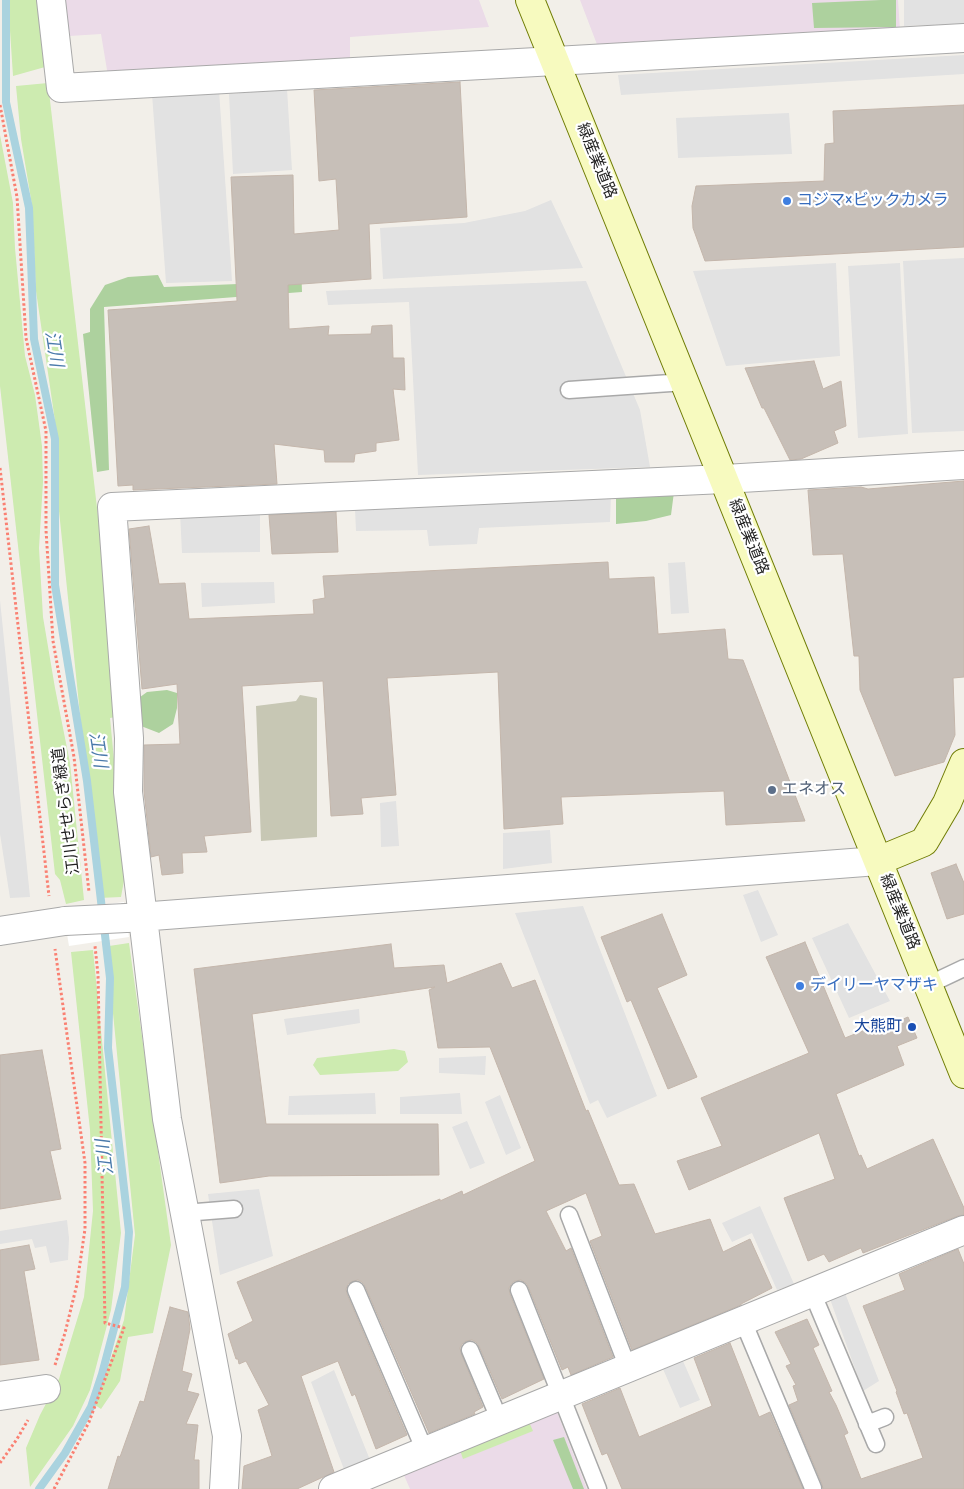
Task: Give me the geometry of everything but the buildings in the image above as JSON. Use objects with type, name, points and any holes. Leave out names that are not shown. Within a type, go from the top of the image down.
[{"type":"main road","name":"緑産業道路","points":[[530,0],[964,1074]]},
{"type":"main road","points":[[878,861],[924,842],[947,803],[964,763]]},
{"type":"street","points":[[51,0],[61,88],[964,38]]},
{"type":"street","points":[[224,1489],[226,1436],[167,1119],[135,918],[128,792],[129,738],[112,507],[724,479],[964,465]]},
{"type":"street","points":[[0,931],[58,922],[135,918],[878,861]]},
{"type":"street","points":[[333,1489],[964,1230]]},
{"type":"street","points":[[0,1396],[46,1389]]},
{"type":"lane","points":[[569,390],[685,382]]},
{"type":"lane","points":[[928,985],[964,968]]},
{"type":"lane","points":[[184,1213],[234,1210]]},
{"type":"lane","points":[[569,1215],[628,1368]]},
{"type":"lane","points":[[356,1290],[426,1451]]},
{"type":"lane","points":[[518,1290],[598,1489]]},
{"type":"lane","points":[[812,1292],[876,1444]]},
{"type":"lane","points":[[743,1320],[813,1488]]},
{"type":"lane","points":[[470,1350],[500,1421]]},
{"type":"lane","points":[[867,1424],[885,1417]]},
{"type":"path","name":"江川せせらぎ緑道","points":[[0,105],[17,197],[26,338],[46,431],[46,530],[53,641],[74,757],[90,896]]},
{"type":"path","points":[[0,468],[58,922],[85,1163],[85,1229],[77,1284],[65,1333],[46,1389],[17,1439],[0,1463]]},
{"type":"path","points":[[54,1489],[89,1422],[124,1328],[105,1323],[98,975],[95,945]]},
{"type":"shaded area","points":[[65,0],[479,0],[489,27],[350,37],[350,58],[108,76],[101,34],[69,36]]},
{"type":"shaded area","points":[[580,0],[898,0],[900,30],[598,47]]},
{"type":"shaded area","points":[[904,0],[964,0],[964,24],[904,26]]},
{"type":"shaded area","points":[[964,55],[964,74],[621,95],[618,75]]},
{"type":"shaded area","points":[[287,89],[292,170],[233,174],[229,94]]},
{"type":"shaded area","points":[[219,90],[232,281],[166,283],[152,94]]},
{"type":"shaded area","points":[[789,113],[792,154],[678,158],[676,118]]},
{"type":"shaded area","points":[[551,200],[583,268],[383,279],[380,228],[464,223],[525,211]]},
{"type":"shaded area","points":[[964,258],[964,431],[912,433],[903,261]]},
{"type":"shaded area","points":[[836,263],[840,356],[726,366],[693,271]]},
{"type":"shaded area","points":[[900,263],[908,434],[858,438],[848,266]]},
{"type":"shaded area","points":[[586,281],[640,410],[650,467],[418,475],[409,302],[328,305],[326,291]]},
{"type":"shaded area","points":[[611,495],[610,522],[479,528],[477,544],[429,546],[427,530],[356,531],[355,509]]},
{"type":"shaded area","points":[[260,510],[260,552],[182,553],[180,512]]},
{"type":"shaded area","points":[[685,562],[689,613],[671,614],[668,563]]},
{"type":"shaded area","points":[[274,582],[275,603],[202,607],[201,583]]},
{"type":"shaded area","points":[[0,600],[30,897],[10,898],[0,834]]},
{"type":"shaded area","points":[[300,695],[317,698],[317,837],[261,841],[256,706],[296,701]]},
{"type":"shaded area","points":[[396,801],[399,846],[381,847],[380,803]]},
{"type":"shaded area","points":[[550,830],[552,863],[503,869],[503,833]]},
{"type":"shaded area","points":[[758,890],[778,935],[761,942],[743,895]]},
{"type":"shaded area","points":[[583,906],[657,1096],[607,1118],[598,1100],[590,1104],[515,913]]},
{"type":"shaded area","points":[[848,923],[890,1001],[849,1018],[812,938]]},
{"type":"shaded area","points":[[359,1009],[360,1023],[287,1035],[284,1019]]},
{"type":"shaded area","points":[[486,1056],[485,1075],[439,1073],[439,1058]]},
{"type":"shaded area","points":[[375,1093],[376,1114],[288,1115],[289,1096]]},
{"type":"shaded area","points":[[460,1093],[462,1114],[400,1114],[400,1097]]},
{"type":"shaded area","points":[[500,1095],[521,1148],[506,1155],[485,1102]]},
{"type":"shaded area","points":[[467,1121],[485,1163],[470,1169],[452,1127]]},
{"type":"shaded area","points":[[259,1189],[273,1256],[220,1275],[208,1194]]},
{"type":"shaded area","points":[[760,1206],[794,1284],[777,1290],[752,1233],[732,1242],[722,1223]]},
{"type":"shaded area","points":[[67,1220],[69,1238],[68,1260],[50,1263],[46,1246],[35,1248],[32,1239],[0,1244],[0,1231]]},
{"type":"shaded area","points":[[845,1293],[879,1381],[863,1391],[830,1299]]},
{"type":"shaded area","points":[[683,1361],[700,1400],[680,1408],[663,1369]]},
{"type":"shaded area","points":[[334,1370],[370,1460],[345,1472],[311,1382]]},
{"type":"shaded area","points":[[557,1412],[587,1489],[410,1489],[403,1473]]},
{"type":"green space","points":[[8,0],[38,0],[45,67],[13,76]]},
{"type":"green space","points":[[896,0],[896,27],[814,28],[812,3]]},
{"type":"green space","points":[[48,83],[121,716],[110,718],[125,875],[121,897],[99,898],[56,482],[55,421],[36,291],[32,205],[21,139],[16,86]]},
{"type":"green space","points":[[0,135],[13,203],[15,248],[25,356],[35,395],[42,446],[43,482],[39,548],[43,617],[70,763],[84,900],[66,904],[60,880],[55,874],[0,386]]},
{"type":"green space","points":[[301,264],[302,292],[104,307],[109,470],[97,472],[83,334],[90,332],[90,309],[105,285],[128,277],[158,275],[164,287],[238,284]]},
{"type":"green space","points":[[674,492],[671,515],[646,521],[616,524],[616,496]]},
{"type":"green space","points":[[167,690],[177,693],[177,708],[173,724],[159,733],[141,726],[136,700],[147,692]]},
{"type":"green space","points":[[129,943],[171,1245],[153,1333],[128,1337],[120,1381],[101,1409],[95,1405],[124,1320],[135,1235],[111,993],[109,946]]},
{"type":"green space","points":[[93,950],[121,1233],[111,1310],[90,1390],[73,1426],[30,1487],[26,1448],[40,1415],[59,1379],[84,1297],[93,1211],[90,1130],[71,952]]},
{"type":"green space","points":[[394,1049],[405,1051],[408,1062],[398,1071],[320,1075],[313,1065],[317,1058]]},
{"type":"green space","points":[[529,1422],[533,1431],[463,1459],[460,1450]]},
{"type":"green space","points":[[564,1437],[584,1489],[573,1489],[553,1440]]},
{"type":"pier","points":[[124,902],[129,937],[69,946],[63,910]]},
{"type":"waterway","name":"江川","points":[[6,0],[6,102],[29,208],[34,339],[55,439],[55,585],[87,781],[110,978],[108,1048],[129,1232],[125,1287],[102,1374],[91,1407],[65,1453],[39,1489]]},
{"type":"place","name":"コジマ×ビックカメラ","points":[[787,201]]},
{"type":"place","name":"エネオス","points":[[772,790]]},
{"type":"place","name":"デイリーヤマザキ","points":[[800,986]]},
{"type":"place","name":"大熊町","points":[[912,1027]]}]
